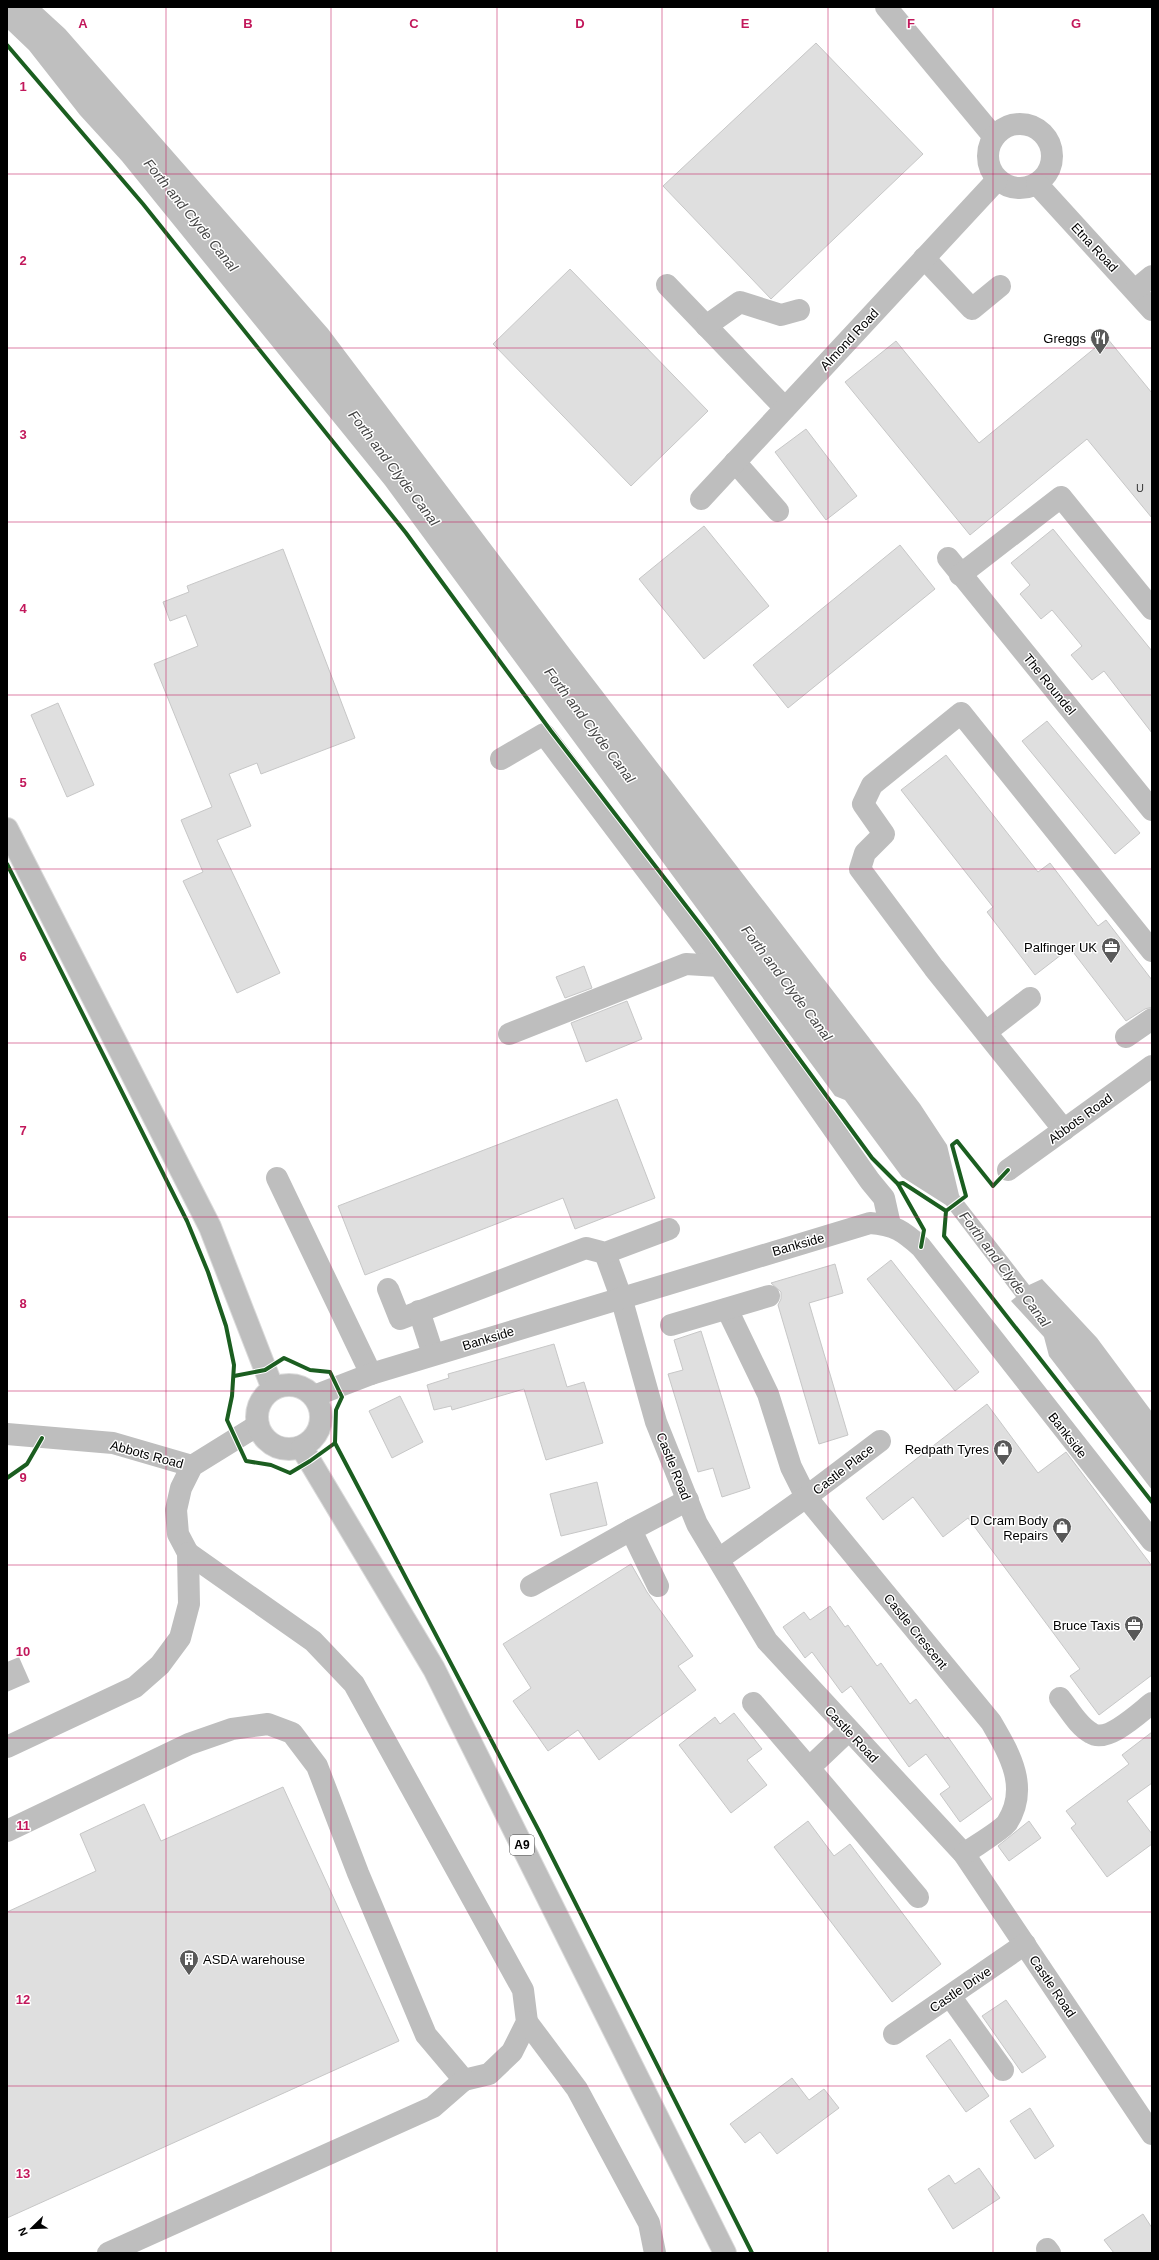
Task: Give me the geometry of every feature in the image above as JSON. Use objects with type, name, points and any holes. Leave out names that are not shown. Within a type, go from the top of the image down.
[{"type":"street","points":[[886,7],[994,137]]},
{"type":"street","points":[[1023,124],[1034,127],[1044,134],[1050,144],[1052,160],[1046,176],[1037,184],[1027,188],[1016,188],[1005,185],[997,180],[991,170],[988,159],[989,148],[994,137],[1002,129],[1012,125],[1023,124]]},
{"type":"street","name":"Almond Road","points":[[701,499],[997,180]]},
{"type":"street","name":"Etna Road","points":[[1037,184],[1152,310]]},
{"type":"street","points":[[924,258],[972,309],[1000,286]]},
{"type":"street","points":[[1135,290],[1152,276]]},
{"type":"street","points":[[667,285],[785,408]]},
{"type":"street","points":[[706,326],[733,305],[740,302],[781,315],[791,314],[799,310]]},
{"type":"street","points":[[735,462],[778,511]]},
{"type":"street","name":"The Roundel","points":[[1152,610],[1061,497],[954,566],[1152,810]]},
{"type":"street","points":[[1064,1130],[902,926],[860,868],[865,853],[884,834],[863,804],[872,785],[961,713],[1152,951]]},
{"type":"street","points":[[502,759],[544,734],[719,966],[870,1181],[884,1198],[890,1225]]},
{"type":"street","points":[[7,830],[210,1227],[273,1389]]},
{"type":"street","points":[[509,1034],[686,964],[719,966]]},
{"type":"street","points":[[986,1032],[1030,998]]},
{"type":"street","points":[[1126,1037],[1152,1019]]},
{"type":"street","name":"Abbots Road","points":[[1008,1170],[1151,1068]]},
{"type":"street","points":[[277,1178],[371,1374]]},
{"type":"street","name":"Bankside","points":[[314,1396],[371,1374],[433,1354],[870,1223],[890,1225],[906,1234],[921,1247],[1152,1541]]},
{"type":"street","points":[[388,1290],[400,1319],[586,1248],[606,1253],[669,1229]]},
{"type":"street","name":"Castle Road","points":[[606,1253],[621,1297],[656,1422],[688,1500],[698,1524],[767,1640],[964,1854],[1152,2134]]},
{"type":"street","points":[[671,1325],[770,1296]]},
{"type":"street","name":"Castle Crescent","points":[[727,1309],[768,1394],[791,1468],[806,1497],[991,1722],[1011,1755],[1018,1784],[1014,1806],[1006,1824],[964,1854]]},
{"type":"street","points":[[419,1312],[433,1354]]},
{"type":"street","points":[[284,1385],[295,1385],[306,1389],[314,1396],[320,1407],[320,1425],[312,1441],[302,1448],[291,1450],[275,1446],[262,1435],[258,1425],[257,1414],[260,1403],[273,1389],[284,1385]]},
{"type":"street","points":[[258,1425],[192,1466],[181,1488],[176,1510],[178,1534],[188,1553],[313,1641],[354,1684],[523,1990],[527,2022],[577,2089],[649,2223],[655,2253]]},
{"type":"street","name":"Abbots Road","points":[[7,1434],[113,1443],[192,1466]]},
{"type":"street","name":"Castle Place","points":[[806,1497],[880,1441]]},
{"type":"street","name":"A9","points":[[302,1448],[434,1669],[725,2253]]},
{"type":"street","points":[[719,1559],[806,1497]]},
{"type":"street","points":[[531,1586],[688,1500]]},
{"type":"street","points":[[632,1530],[658,1586]]},
{"type":"street","points":[[7,1747],[135,1687],[160,1665],[180,1638],[188,1604],[188,1553]]},
{"type":"street","points":[[1060,1698],[1083,1726],[1092,1734],[1104,1736],[1112,1733],[1152,1703]]},
{"type":"street","points":[[753,1703],[810,1768],[918,1897]]},
{"type":"street","points":[[7,1831],[189,1744],[232,1729],[268,1724],[292,1733],[317,1766],[358,1873],[426,2035],[464,2080]]},
{"type":"street","points":[[810,1768],[849,1730]]},
{"type":"street","name":"Castle Drive","points":[[894,2034],[1025,1944]]},
{"type":"street","points":[[950,1996],[1003,2070]]},
{"type":"street","points":[[108,2253],[433,2107],[464,2080],[489,2074],[512,2052],[527,2022]]},
{"type":"water","name":"Forth and Clyde Canal","points":[[7,7],[41,7],[65,29],[328,329],[572,652],[920,1104],[947,1145],[959,1195],[1029,1285],[1042,1279],[1097,1338],[1152,1412],[1152,1490],[1049,1356],[1044,1337],[1011,1301],[1016,1297],[946,1205],[902,1177],[845,1100],[835,1096],[385,485],[122,161],[80,115],[29,50],[7,29]]},
{"type":"water","points":[[19,1657],[30,1682],[7,1692],[7,1662]]},
{"type":"building","points":[[816,43],[923,154],[771,299],[663,186]]},
{"type":"building","points":[[570,269],[708,411],[631,486],[493,344]]},
{"type":"building","points":[[1107,338],[1152,393],[1152,518],[1087,439],[970,535],[845,382],[896,341],[979,443]]},
{"type":"building","points":[[806,429],[857,496],[826,520],[775,452]]},
{"type":"building","points":[[704,526],[769,606],[704,659],[639,579]]},
{"type":"building","points":[[1053,529],[1152,651],[1152,733],[1104,671],[1092,680],[1071,655],[1082,646],[1052,610],[1041,619],[1020,594],[1030,585],[1011,563]]},
{"type":"building","points":[[900,545],[935,589],[788,708],[753,665]]},
{"type":"building","points":[[283,549],[355,738],[261,774],[257,763],[229,774],[251,826],[217,840],[280,973],[237,993],[183,881],[203,872],[181,820],[212,807],[154,664],[198,646],[186,615],[170,621],[163,602],[189,592],[187,586]]},
{"type":"building","points":[[58,703],[94,785],[67,797],[31,715]]},
{"type":"building","points":[[1047,721],[1140,833],[1115,854],[1022,741]]},
{"type":"building","points":[[946,755],[1038,872],[1050,863],[1098,926],[1106,920],[1152,980],[1152,1007],[1145,1009],[1126,1021],[1070,948],[1035,975],[987,912],[993,907],[901,790]]},
{"type":"building","points":[[584,966],[592,988],[565,998],[556,977]]},
{"type":"building","points":[[627,1001],[642,1039],[586,1062],[571,1023]]},
{"type":"building","points":[[617,1099],[655,1198],[575,1229],[563,1198],[365,1275],[338,1206]]},
{"type":"building","points":[[891,1260],[979,1372],[955,1391],[867,1279]]},
{"type":"building","points":[[835,1264],[843,1293],[809,1303],[848,1435],[819,1444],[778,1305],[781,1299],[781,1292],[771,1283]]},
{"type":"building","points":[[701,1331],[750,1488],[722,1497],[713,1468],[698,1472],[668,1374],[683,1370],[674,1340]]},
{"type":"building","points":[[554,1344],[567,1387],[584,1382],[603,1443],[546,1460],[524,1389],[452,1410],[451,1406],[434,1410],[427,1385],[449,1378],[448,1374]]},
{"type":"building","points":[[400,1396],[423,1442],[392,1458],[369,1411]]},
{"type":"building","points":[[987,1404],[1038,1473],[1066,1452],[1152,1566],[1152,1675],[1099,1715],[1070,1676],[1080,1669],[968,1518],[943,1537],[913,1497],[883,1520],[866,1498]]},
{"type":"building","points":[[597,1482],[607,1525],[561,1536],[550,1494]]},
{"type":"building","points":[[631,1564],[647,1592],[693,1656],[678,1666],[696,1690],[599,1760],[578,1730],[548,1751],[513,1701],[531,1688],[503,1644]]},
{"type":"building","points":[[830,1606],[845,1627],[848,1625],[877,1666],[881,1663],[910,1704],[916,1699],[945,1739],[948,1737],[992,1799],[960,1822],[940,1794],[950,1787],[926,1754],[909,1767],[851,1686],[842,1693],[812,1652],[805,1658],[783,1627],[804,1612],[810,1620]]},
{"type":"building","points":[[734,1713],[762,1749],[747,1760],[767,1785],[731,1813],[679,1745],[715,1717],[720,1724]]},
{"type":"building","points":[[1152,1732],[1152,1783],[1127,1801],[1152,1834],[1152,1844],[1107,1877],[1071,1828],[1076,1824],[1066,1811],[1129,1764],[1122,1755]]},
{"type":"building","name":"ASDA warehouse","points":[[283,1787],[399,2041],[7,2218],[7,1912],[96,1871],[80,1834],[144,1804],[161,1841]]},
{"type":"building","points":[[808,1821],[834,1856],[850,1844],[941,1964],[892,2002],[774,1847]]},
{"type":"building","points":[[1029,1821],[1041,1838],[1009,1861],[998,1846]]},
{"type":"building","points":[[1006,2000],[1046,2057],[1022,2073],[982,2016]]},
{"type":"building","points":[[950,2039],[989,2096],[966,2112],[926,2056]]},
{"type":"building","points":[[792,2078],[809,2100],[824,2089],[839,2108],[777,2154],[760,2132],[745,2143],[730,2124]]},
{"type":"building","points":[[1030,2108],[1054,2146],[1035,2159],[1010,2121]]},
{"type":"building","points":[[979,2168],[1000,2198],[953,2229],[928,2189],[949,2175],[955,2184]]},
{"type":"building","points":[[1143,2214],[1152,2228],[1152,2253],[1114,2253],[1104,2240]]},
{"type":"cycle path","points":[[7,45],[143,204],[406,533],[551,731],[710,937],[872,1158],[898,1184],[903,1183],[946,1211],[944,1236],[1152,1502]]},
{"type":"cycle path","points":[[7,864],[187,1221],[208,1272],[226,1326],[234,1365],[232,1396],[227,1420],[246,1461],[271,1465],[290,1473],[335,1443]]},
{"type":"cycle path","points":[[946,1211],[966,1196],[952,1145],[957,1141],[993,1186],[1008,1170]]},
{"type":"cycle path","points":[[898,1184],[924,1230],[921,1247]]},
{"type":"cycle path","points":[[234,1376],[265,1370],[284,1358],[310,1370],[330,1372],[342,1397],[336,1410],[335,1443],[539,1831],[752,2253]]},
{"type":"cycle path","points":[[7,1478],[27,1464],[42,1438]]},
{"type":"place","name":"Greggs","points":[[1100,355]]},
{"type":"place","name":"Palfinger UK","points":[[1111,964]]},
{"type":"place","name":"Redpath Tyres","points":[[1003,1466]]},
{"type":"place","name":"D Cram Body Repairs","points":[[1062,1544]]},
{"type":"place","name":"Bruce Taxis","points":[[1134,1642]]},
{"type":"place","name":"ASDA warehouse","points":[[189,1976]]}]
